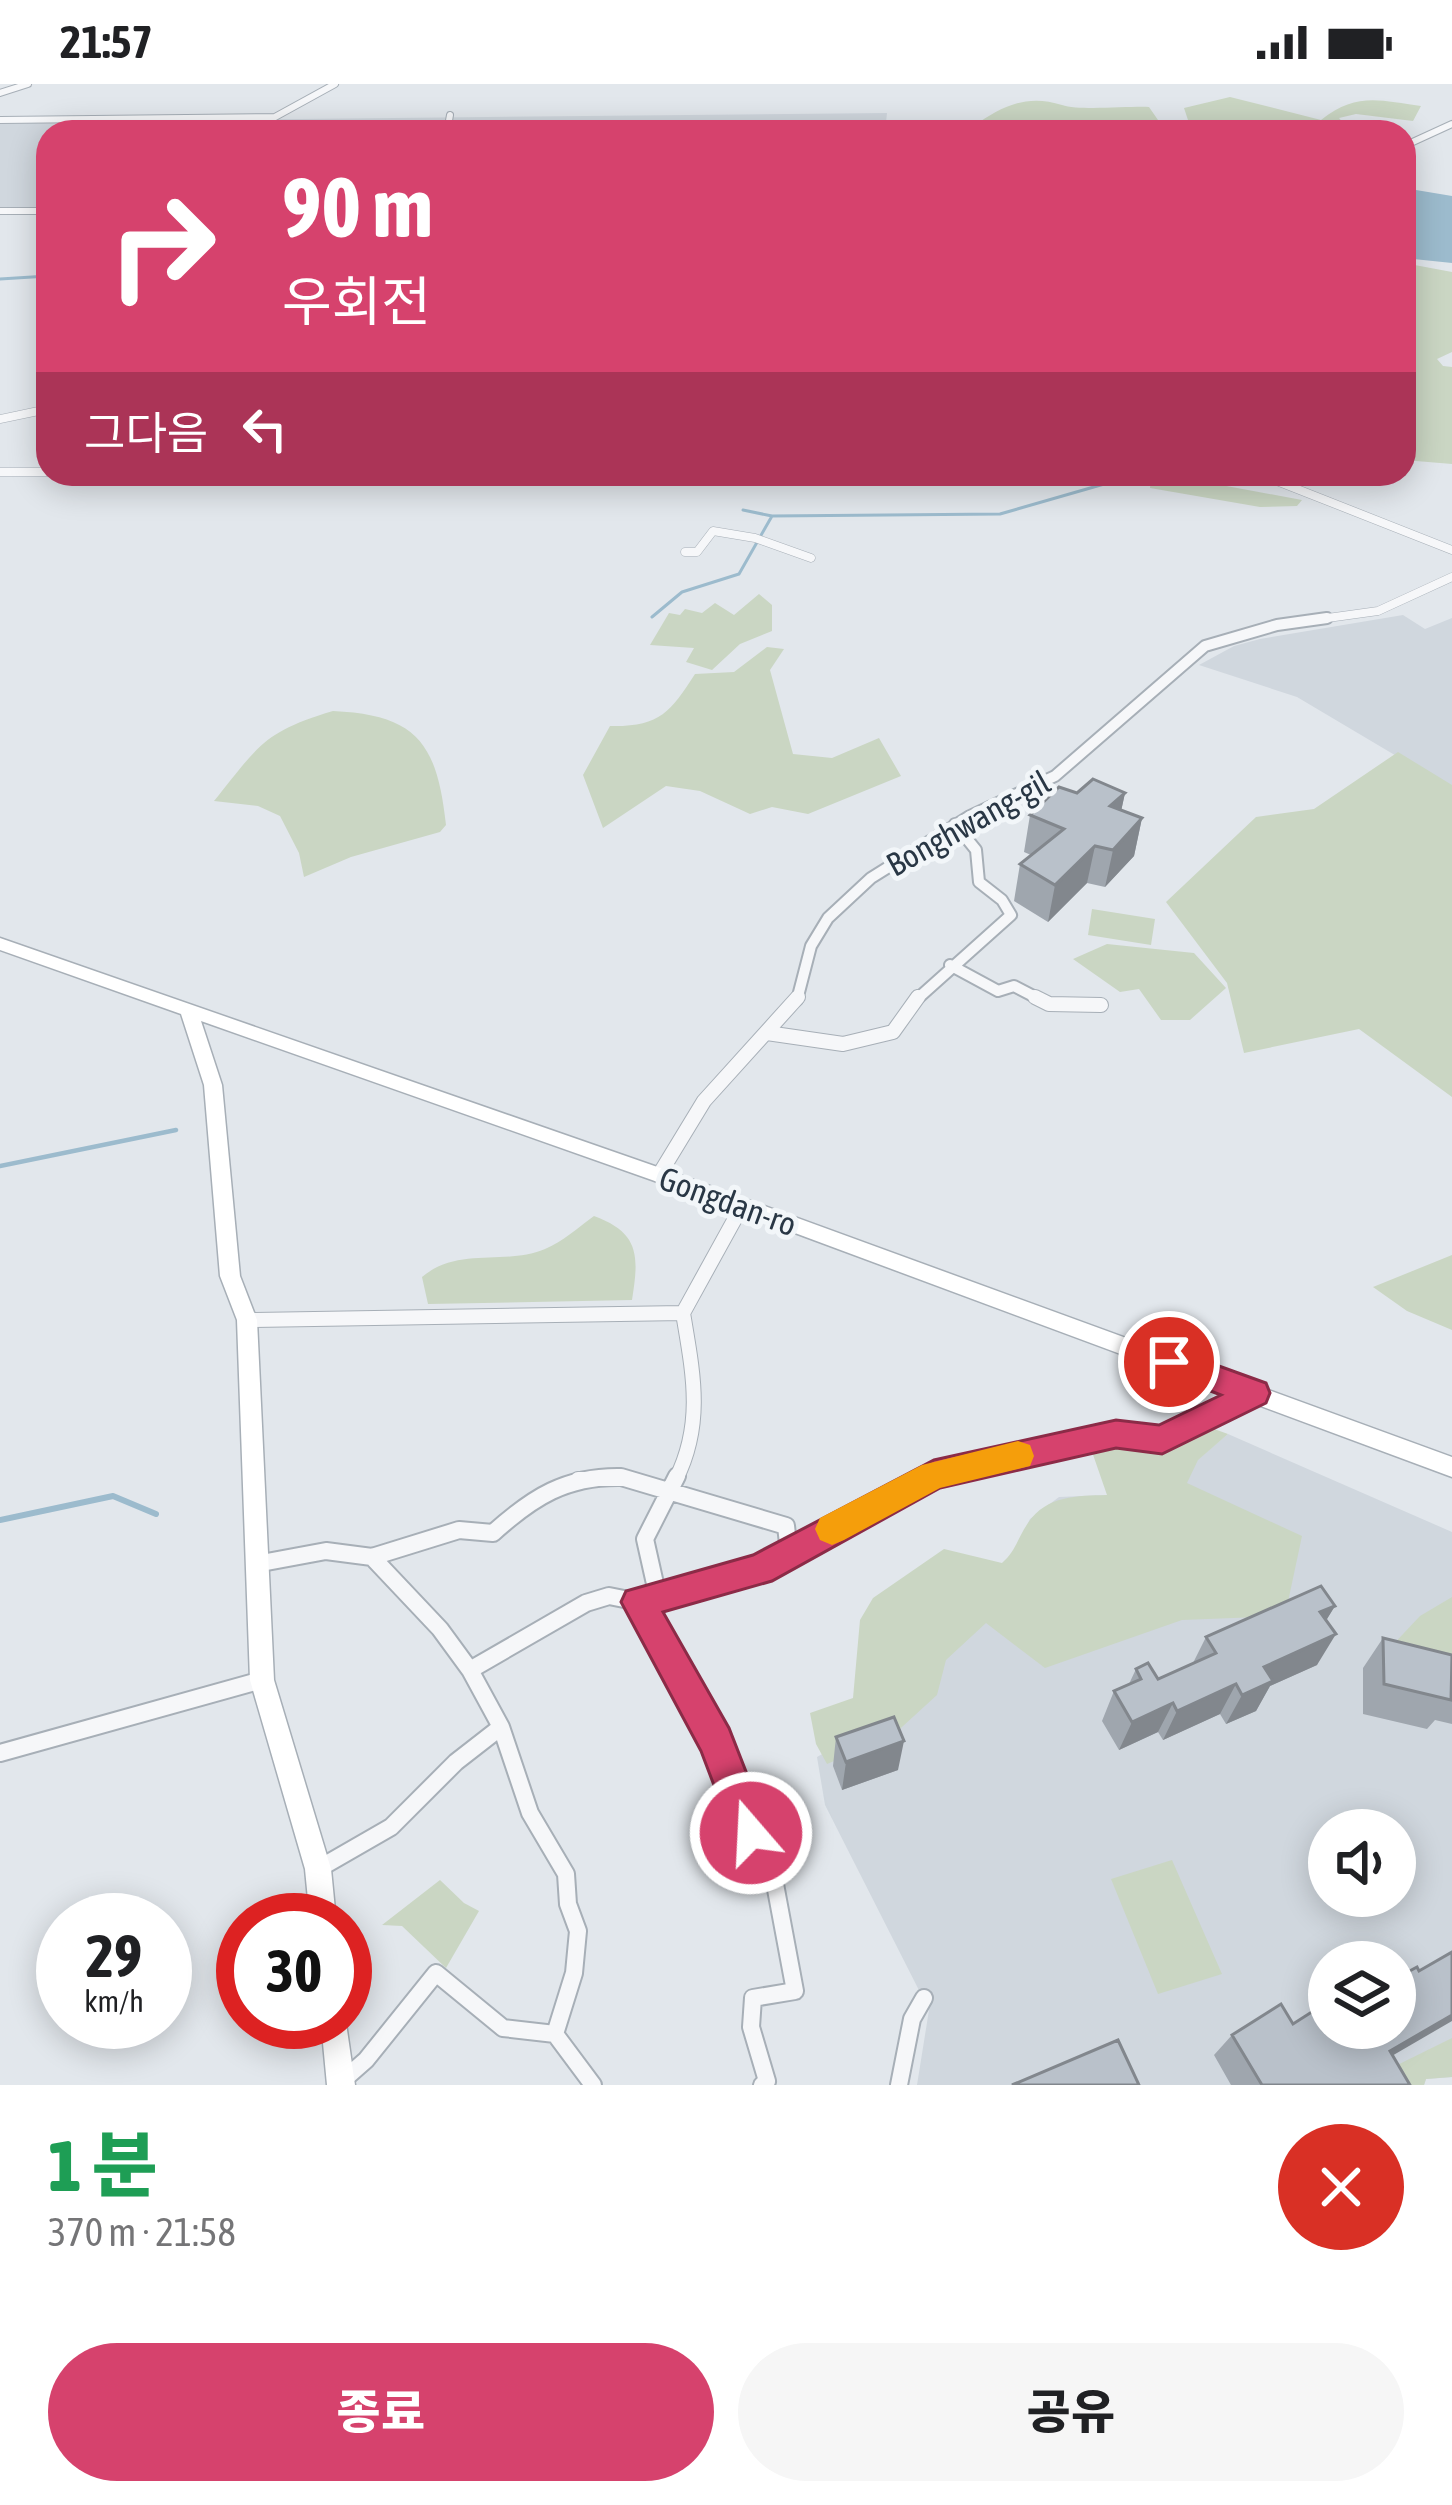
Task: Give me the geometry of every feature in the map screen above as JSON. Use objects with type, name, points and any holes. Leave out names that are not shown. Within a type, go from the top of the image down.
[{"type":"street","points":[[0,93],[28,84]]},
{"type":"street","points":[[0,120],[275,117],[335,84]]},
{"type":"street","points":[[449,120],[450,116]]},
{"type":"street","points":[[1416,140],[1452,124]]},
{"type":"street","points":[[0,211],[36,211]]},
{"type":"street","points":[[0,418],[36,412]]},
{"type":"street","points":[[0,472],[36,472]]},
{"type":"street","points":[[1289,486],[1452,550]]},
{"type":"street","points":[[691,552],[713,531],[754,538],[811,559]]},
{"type":"street","name":"Bonghwang-gil","points":[[659,1175],[704,1101],[796,1000],[812,946],[828,918],[871,878],[955,824],[1055,776],[1205,646],[1277,626],[1378,611],[1452,577]]},
{"type":"street","points":[[766,1033],[843,1044],[893,1032],[925,987],[1011,915],[1003,900],[980,882],[978,848],[955,824]]},
{"type":"street","name":"Gongdan-ro","points":[[0,944],[659,1175],[1452,1467]]},
{"type":"street","points":[[950,964],[998,991],[1014,986],[1049,1004],[1101,1006]]},
{"type":"street","points":[[189,1011],[213,1085],[230,1276],[247,1320],[262,1680],[318,1869],[320,1893]]},
{"type":"street","points":[[658,1597],[645,1539],[671,1495],[696,1421],[696,1388],[683,1313],[742,1206]]},
{"type":"street","points":[[247,1320],[683,1313]]},
{"type":"street","points":[[470,1670],[586,1603],[609,1595],[639,1602],[760,1570],[934,1475],[1116,1434],[1162,1440],[1255,1393]]},
{"type":"street","points":[[255,1564],[326,1551],[372,1557],[459,1530],[493,1533],[561,1480],[621,1477],[786,1526],[789,1552]]},
{"type":"street","points":[[372,1557],[440,1629],[470,1670],[501,1727],[530,1813],[566,1874],[568,1904],[578,1931],[574,1973],[555,2034]]},
{"type":"street","points":[[639,1602],[716,1741],[738,1790],[763,1875],[776,1884],[795,1991],[753,1998],[751,2027],[766,2081],[762,2085]]},
{"type":"street","points":[[0,1753],[262,1680]]},
{"type":"street","points":[[318,1869],[392,1827],[456,1762],[501,1727]]},
{"type":"street","points":[[340,2084],[366,2060],[436,1973],[502,2028],[555,2034],[593,2085]]},
{"type":"street","points":[[899,2085],[912,2019],[924,1999]]},
{"type":"street","points":[[337,2049],[340,2084]]},
{"type":"shaded area","points":[[887,113],[886,120],[197,120]]},
{"type":"shaded area","points":[[0,122],[36,122],[36,209],[0,210]]},
{"type":"shaded area","points":[[1403,615],[1425,629],[1452,618],[1452,789],[1297,697],[1199,665],[1234,646],[1260,639]]},
{"type":"shaded area","points":[[1228,1434],[1452,1532],[1452,2077],[1426,2079],[1424,2085],[917,2085],[929,2010],[825,1805],[817,1757],[894,1714],[891,1660],[1013,1554],[1030,1519],[1059,1497],[1108,1495],[1198,1459]]},
{"type":"green space","points":[[1230,97],[1321,120],[1188,120],[1184,108]]},
{"type":"green space","points":[[1027,101],[1080,108],[1149,107],[1158,120],[983,120]]},
{"type":"green space","points":[[1357,102],[1421,106],[1414,120],[1356,114],[1321,120]]},
{"type":"green space","points":[[1416,265],[1452,272],[1452,352],[1437,359],[1452,367],[1452,464],[1416,461]]},
{"type":"green space","points":[[1226,486],[1302,500],[1297,506],[1260,507],[1150,488]]},
{"type":"green space","points":[[759,594],[772,605],[772,631],[740,644],[712,670],[686,662],[694,648],[650,645],[669,613],[680,615],[685,609],[702,613],[715,603],[734,615]]},
{"type":"green space","points":[[767,647],[784,649],[770,670],[793,754],[832,758],[879,738],[901,776],[808,814],[772,807],[750,814],[700,791],[666,786],[603,828],[583,775],[610,726],[640,724],[662,715],[695,674],[734,672]]},
{"type":"green space","points":[[333,711],[385,719],[418,739],[436,774],[446,825],[440,832],[351,857],[304,877],[299,853],[280,816],[258,806],[214,801],[276,734]]},
{"type":"green space","points":[[1398,752],[1452,785],[1452,1097],[1359,1029],[1244,1053],[1227,983],[1166,902],[1256,817],[1314,809]]},
{"type":"green space","points":[[1092,909],[1155,919],[1151,945],[1088,935]]},
{"type":"green space","points":[[1107,944],[1194,953],[1226,988],[1190,1020],[1161,1020],[1139,989],[1120,992],[1073,959]]},
{"type":"green space","points":[[594,1216],[620,1230],[633,1248],[632,1300],[428,1304],[422,1277],[436,1268],[466,1259],[545,1249]]},
{"type":"green space","points":[[1452,1255],[1452,1330],[1407,1311],[1373,1287]]},
{"type":"green space","points":[[1203,1425],[1228,1434],[1198,1460],[1187,1483],[1302,1536],[1285,1616],[1182,1620],[1045,1668],[986,1623],[946,1660],[937,1695],[891,1737],[827,1764],[816,1744],[810,1713],[853,1698],[860,1620],[873,1598],[944,1549],[1002,1563],[1044,1507],[1063,1499],[1107,1495],[1090,1446],[1118,1440],[1162,1444]]},
{"type":"green space","points":[[1452,1597],[1452,1668],[1387,1651],[1420,1616]]},
{"type":"green space","points":[[1172,1860],[1222,1974],[1158,1994],[1111,1879]]},
{"type":"green space","points":[[440,1880],[479,1911],[446,1968],[402,1926],[382,1925]]},
{"type":"green space","points":[[1452,2038],[1452,2077],[1426,2079],[1424,2085],[1384,2085],[1379,2074]]},
{"type":"water","points":[[1416,190],[1452,196],[1452,263],[1416,259]]},
{"type":"building","points":[[1093,779],[1125,793],[1110,806],[1142,818],[1113,850],[1095,846],[1055,885],[1020,864],[1064,829],[1030,815],[1059,787],[1077,793]]},
{"type":"building","points":[[1321,1586],[1335,1606],[1320,1612],[1336,1634],[1264,1667],[1273,1681],[1242,1695],[1236,1684],[1177,1711],[1173,1703],[1132,1722],[1114,1691],[1141,1679],[1136,1669],[1148,1663],[1158,1679],[1216,1653],[1206,1637]]},
{"type":"building","points":[[1383,1638],[1452,1655],[1451,1700],[1384,1684]]},
{"type":"building","points":[[894,1717],[904,1741],[846,1762],[836,1737]]},
{"type":"building","points":[[1452,1952],[1452,2015],[1416,2036],[1416,1968],[1419,1971]]},
{"type":"building","points":[[1281,2004],[1293,2024],[1308,2014],[1308,2049],[1393,2049],[1390,2051],[1410,2085],[1262,2085],[1232,2035]]},
{"type":"building","points":[[1118,2040],[1139,2085],[1012,2085]]},
{"type":"waterway","points":[[0,279],[36,277]]},
{"type":"waterway","points":[[772,516],[1000,514],[1097,486]]},
{"type":"waterway","points":[[743,510],[772,516]]},
{"type":"waterway","points":[[652,617],[682,592],[739,574],[772,516]]},
{"type":"waterway","points":[[0,1166],[176,1130]]},
{"type":"waterway","points":[[0,1520],[113,1496],[156,1514]]},
{"type":"slow traffic","points":[[832,1529],[934,1475],[1018,1456]]},
{"type":"route","points":[[751,1833],[716,1741],[672,1670],[639,1602],[760,1570],[934,1475],[1116,1434],[1162,1440],[1255,1393],[1169,1362]]}]
